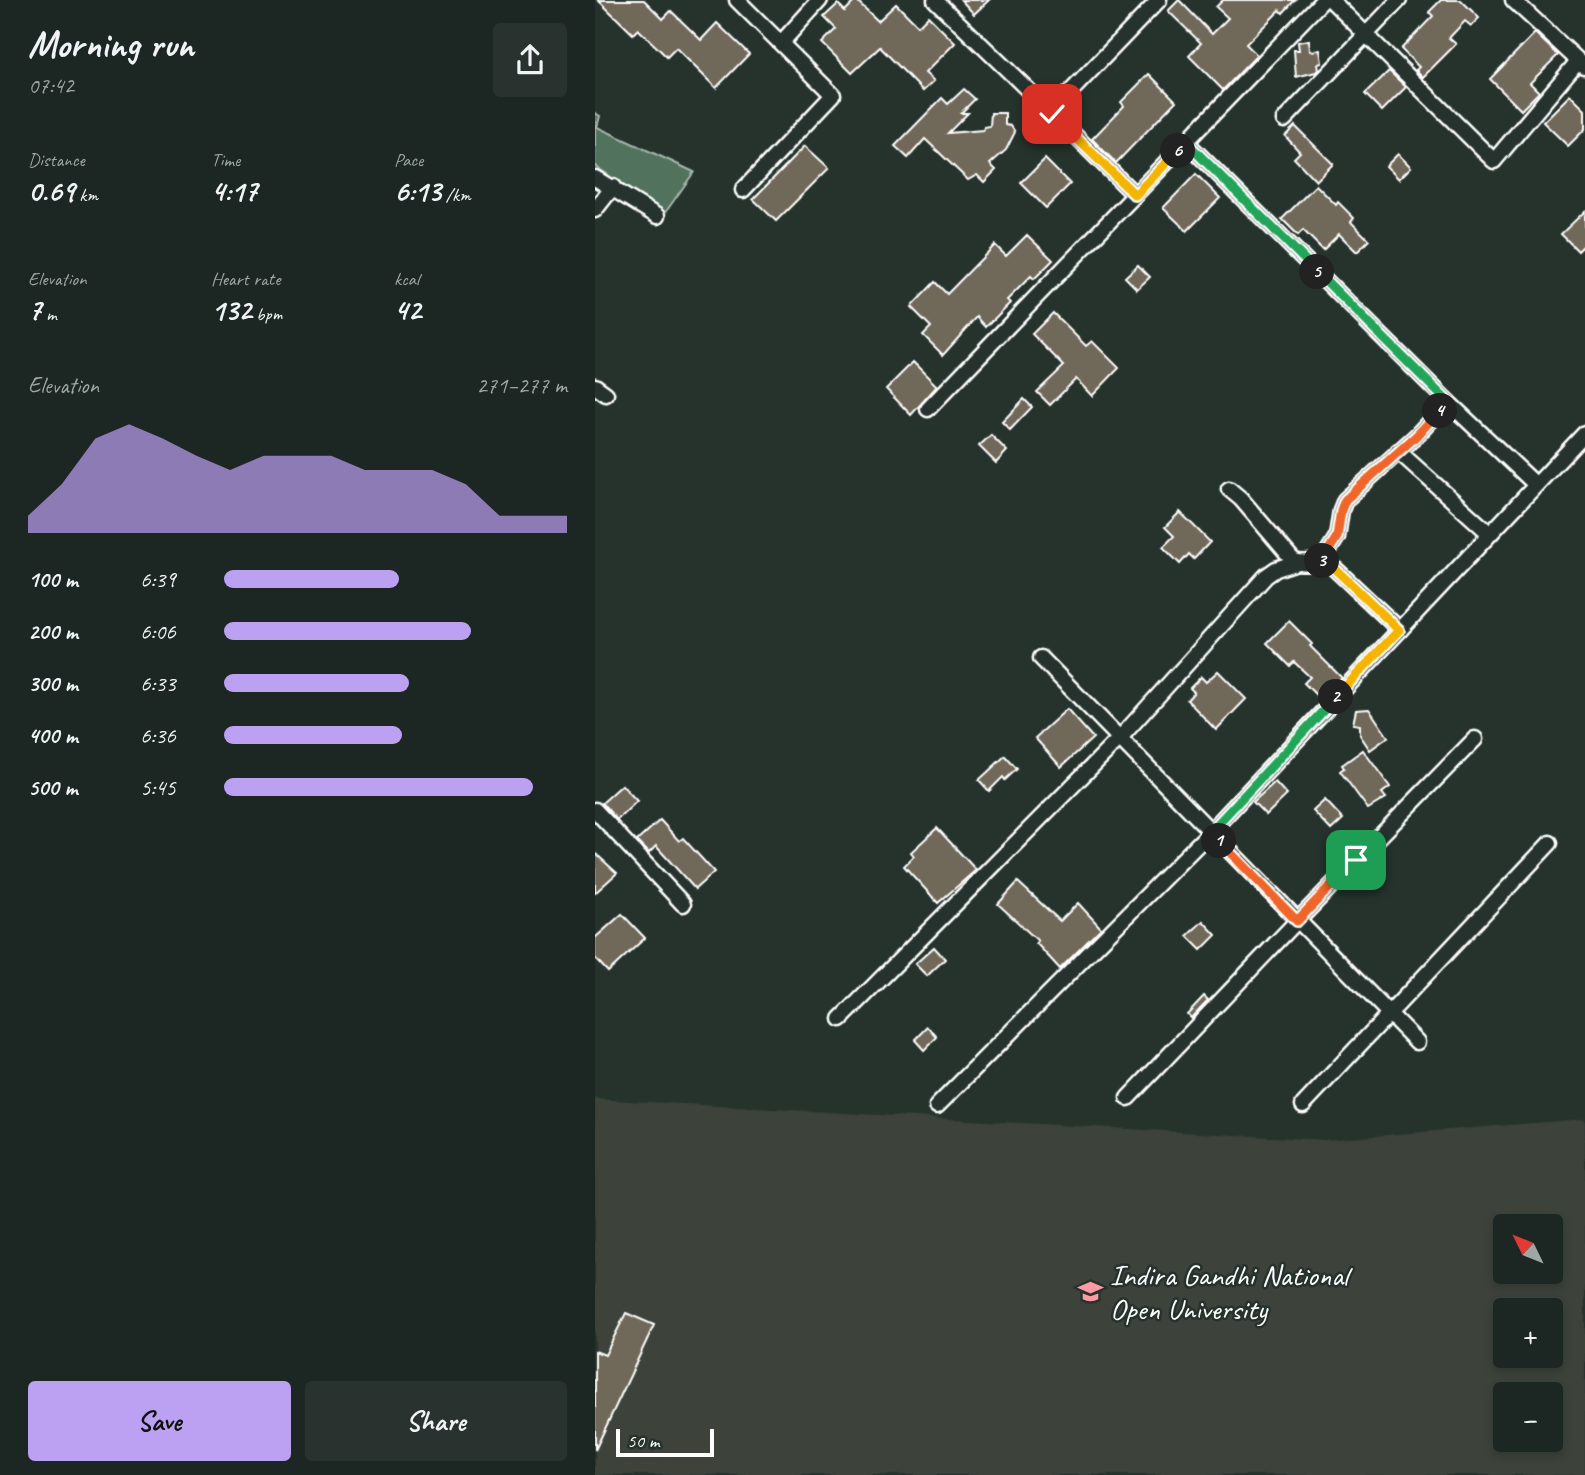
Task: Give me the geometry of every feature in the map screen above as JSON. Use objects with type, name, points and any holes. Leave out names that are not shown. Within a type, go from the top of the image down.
[{"type":"street","points":[[737,0],[831,92],[832,97],[743,190]]},
{"type":"street","points":[[781,43],[820,0]]},
{"type":"street","points":[[935,0],[1135,195]]},
{"type":"street","points":[[1051,112],[1159,0]]},
{"type":"street","points":[[928,409],[1323,0]]},
{"type":"street","points":[[1331,0],[1494,161],[1582,64],[1513,0]]},
{"type":"street","points":[[1284,120],[1399,0]]},
{"type":"street","points":[[1186,142],[1448,402],[1535,484]]},
{"type":"street","points":[[595,178],[657,216]]},
{"type":"street","points":[[595,210],[613,187]]},
{"type":"street","points":[[1322,561],[1337,537],[1345,500],[1416,436],[1448,402]]},
{"type":"street","points":[[937,1106],[1210,832],[1585,433]]},
{"type":"street","points":[[1398,451],[1489,533]]},
{"type":"street","points":[[1229,489],[1241,499],[1286,554],[1297,562]]},
{"type":"street","points":[[841,1020],[1120,738],[1266,576],[1276,569],[1297,562],[1322,561],[1333,567],[1399,630]]},
{"type":"street","points":[[1041,658],[1417,1042]]},
{"type":"street","points":[[1129,1098],[1475,739]]},
{"type":"street","points":[[595,810],[683,904]]},
{"type":"street","points":[[1303,1105],[1550,843]]},
{"type":"shaded area","name":"Indira Gandhi National Open University","points":[[595,1099],[1325,1140],[1585,1119],[1585,1475],[595,1475]]},
{"type":"green space","points":[[595,113],[600,116],[597,127],[694,172],[665,213],[595,166]]},
{"type":"building","points":[[598,0],[644,0],[663,19],[671,11],[701,40],[717,23],[749,54],[716,88],[676,48],[667,57],[638,29],[633,34]]},
{"type":"building","points":[[856,0],[878,21],[896,4],[918,26],[928,16],[955,43],[925,73],[934,81],[923,91],[880,47],[852,73],[822,43],[836,29],[824,17],[838,4],[845,11]]},
{"type":"building","points":[[961,0],[989,0],[974,14]]},
{"type":"building","points":[[1179,0],[1212,34],[1228,18],[1216,7],[1223,0],[1295,0],[1283,13],[1280,10],[1246,44],[1257,55],[1223,90],[1189,56],[1201,43],[1168,11]]},
{"type":"building","points":[[1441,0],[1461,0],[1479,18],[1471,26],[1465,21],[1449,38],[1456,44],[1423,77],[1416,70],[1419,67],[1401,49],[1433,16],[1429,12]]},
{"type":"building","points":[[1535,33],[1558,55],[1530,83],[1539,92],[1521,110],[1490,79]]},
{"type":"building","points":[[1309,40],[1310,51],[1320,50],[1322,63],[1318,64],[1319,70],[1316,72],[1296,77],[1294,50],[1299,50],[1298,42]]},
{"type":"building","points":[[1389,71],[1406,87],[1382,111],[1365,94]]},
{"type":"building","points":[[1149,74],[1176,101],[1116,163],[1092,139],[1124,106],[1121,102]]},
{"type":"building","points":[[964,89],[975,99],[961,113],[968,113],[948,133],[983,130],[984,127],[990,126],[991,113],[1005,113],[1005,125],[1011,126],[1015,132],[1006,150],[990,164],[996,170],[984,182],[977,175],[968,180],[925,139],[908,158],[895,146],[942,98],[948,104]]},
{"type":"building","points":[[1570,95],[1585,110],[1585,129],[1568,146],[1543,122]]},
{"type":"building","points":[[1295,126],[1333,164],[1316,181],[1294,158],[1300,152],[1285,136]]},
{"type":"building","points":[[805,146],[829,168],[776,221],[753,199]]},
{"type":"building","points":[[1398,154],[1411,167],[1399,179],[1386,166]]},
{"type":"building","points":[[1045,159],[1070,184],[1046,208],[1021,183]]},
{"type":"building","points":[[1196,174],[1220,198],[1187,231],[1163,208]]},
{"type":"building","points":[[1316,185],[1354,218],[1351,222],[1369,240],[1357,252],[1339,234],[1323,250],[1303,230],[1298,235],[1282,219]]},
{"type":"building","points":[[1585,211],[1585,244],[1578,251],[1561,234]]},
{"type":"building","points":[[1027,235],[1053,260],[1034,279],[1031,276],[1007,300],[1010,303],[986,327],[977,317],[943,355],[923,335],[931,327],[911,307],[935,282],[947,294],[995,245],[1006,256]]},
{"type":"building","points":[[1138,265],[1150,277],[1137,289],[1125,277]]},
{"type":"building","points":[[1053,313],[1086,346],[1092,341],[1119,368],[1092,396],[1076,379],[1050,405],[1037,392],[1064,366],[1032,334]]},
{"type":"building","points":[[913,362],[937,386],[911,415],[886,389]]},
{"type":"building","points":[[1024,399],[1032,407],[1010,430],[1002,422]]},
{"type":"building","points":[[991,435],[1007,451],[996,463],[979,446]]},
{"type":"building","points":[[1180,512],[1210,542],[1194,559],[1189,554],[1180,564],[1163,547],[1174,536],[1165,527]]},
{"type":"building","points":[[1289,621],[1342,678],[1321,700],[1304,683],[1310,677],[1294,662],[1290,666],[1267,643]]},
{"type":"building","points":[[1218,671],[1246,699],[1216,730],[1187,700],[1194,692],[1190,688],[1201,677],[1206,682]]},
{"type":"building","points":[[1067,709],[1093,738],[1061,767],[1035,738]]},
{"type":"building","points":[[1369,709],[1388,737],[1370,750],[1360,735],[1360,725],[1353,724],[1356,710]]},
{"type":"building","points":[[1363,750],[1390,787],[1382,793],[1386,798],[1368,809],[1340,771],[1344,768],[1342,765]]},
{"type":"building","points":[[1005,756],[1017,769],[1005,780],[1003,777],[989,791],[979,780]]},
{"type":"building","points":[[1275,782],[1287,795],[1266,815],[1253,802]]},
{"type":"building","points":[[622,785],[637,801],[617,820],[602,803]]},
{"type":"building","points":[[1325,800],[1343,819],[1331,830],[1313,811]]},
{"type":"building","points":[[660,820],[679,841],[683,838],[714,872],[695,889],[656,846],[649,853],[637,841]]},
{"type":"building","points":[[937,828],[976,870],[938,903],[904,866],[914,856],[911,852]]},
{"type":"building","points":[[595,853],[617,873],[595,893]]},
{"type":"building","points":[[1018,882],[1060,921],[1078,903],[1101,928],[1060,969],[1036,943],[1038,941],[998,904]]},
{"type":"building","points":[[622,914],[645,938],[608,972],[595,958],[595,938]]},
{"type":"building","points":[[1203,921],[1216,935],[1201,950],[1187,936]]},
{"type":"building","points":[[934,947],[945,959],[927,976],[915,964]]},
{"type":"building","points":[[1204,996],[1208,1000],[1191,1018],[1187,1014]]},
{"type":"building","points":[[928,1027],[937,1037],[924,1050],[915,1040]]},
{"type":"building","points":[[626,1313],[654,1325],[595,1450],[595,1351],[605,1355]]},
{"type":"place","name":"Indira Gandhi National Open University","points":[[1090,1292]]},
{"type":"route","points":[[1052,114],[1135,195],[1186,142],[1448,402],[1416,436],[1345,500],[1337,537],[1322,561],[1333,567],[1399,630],[1210,832],[1297,921],[1356,860]]}]
